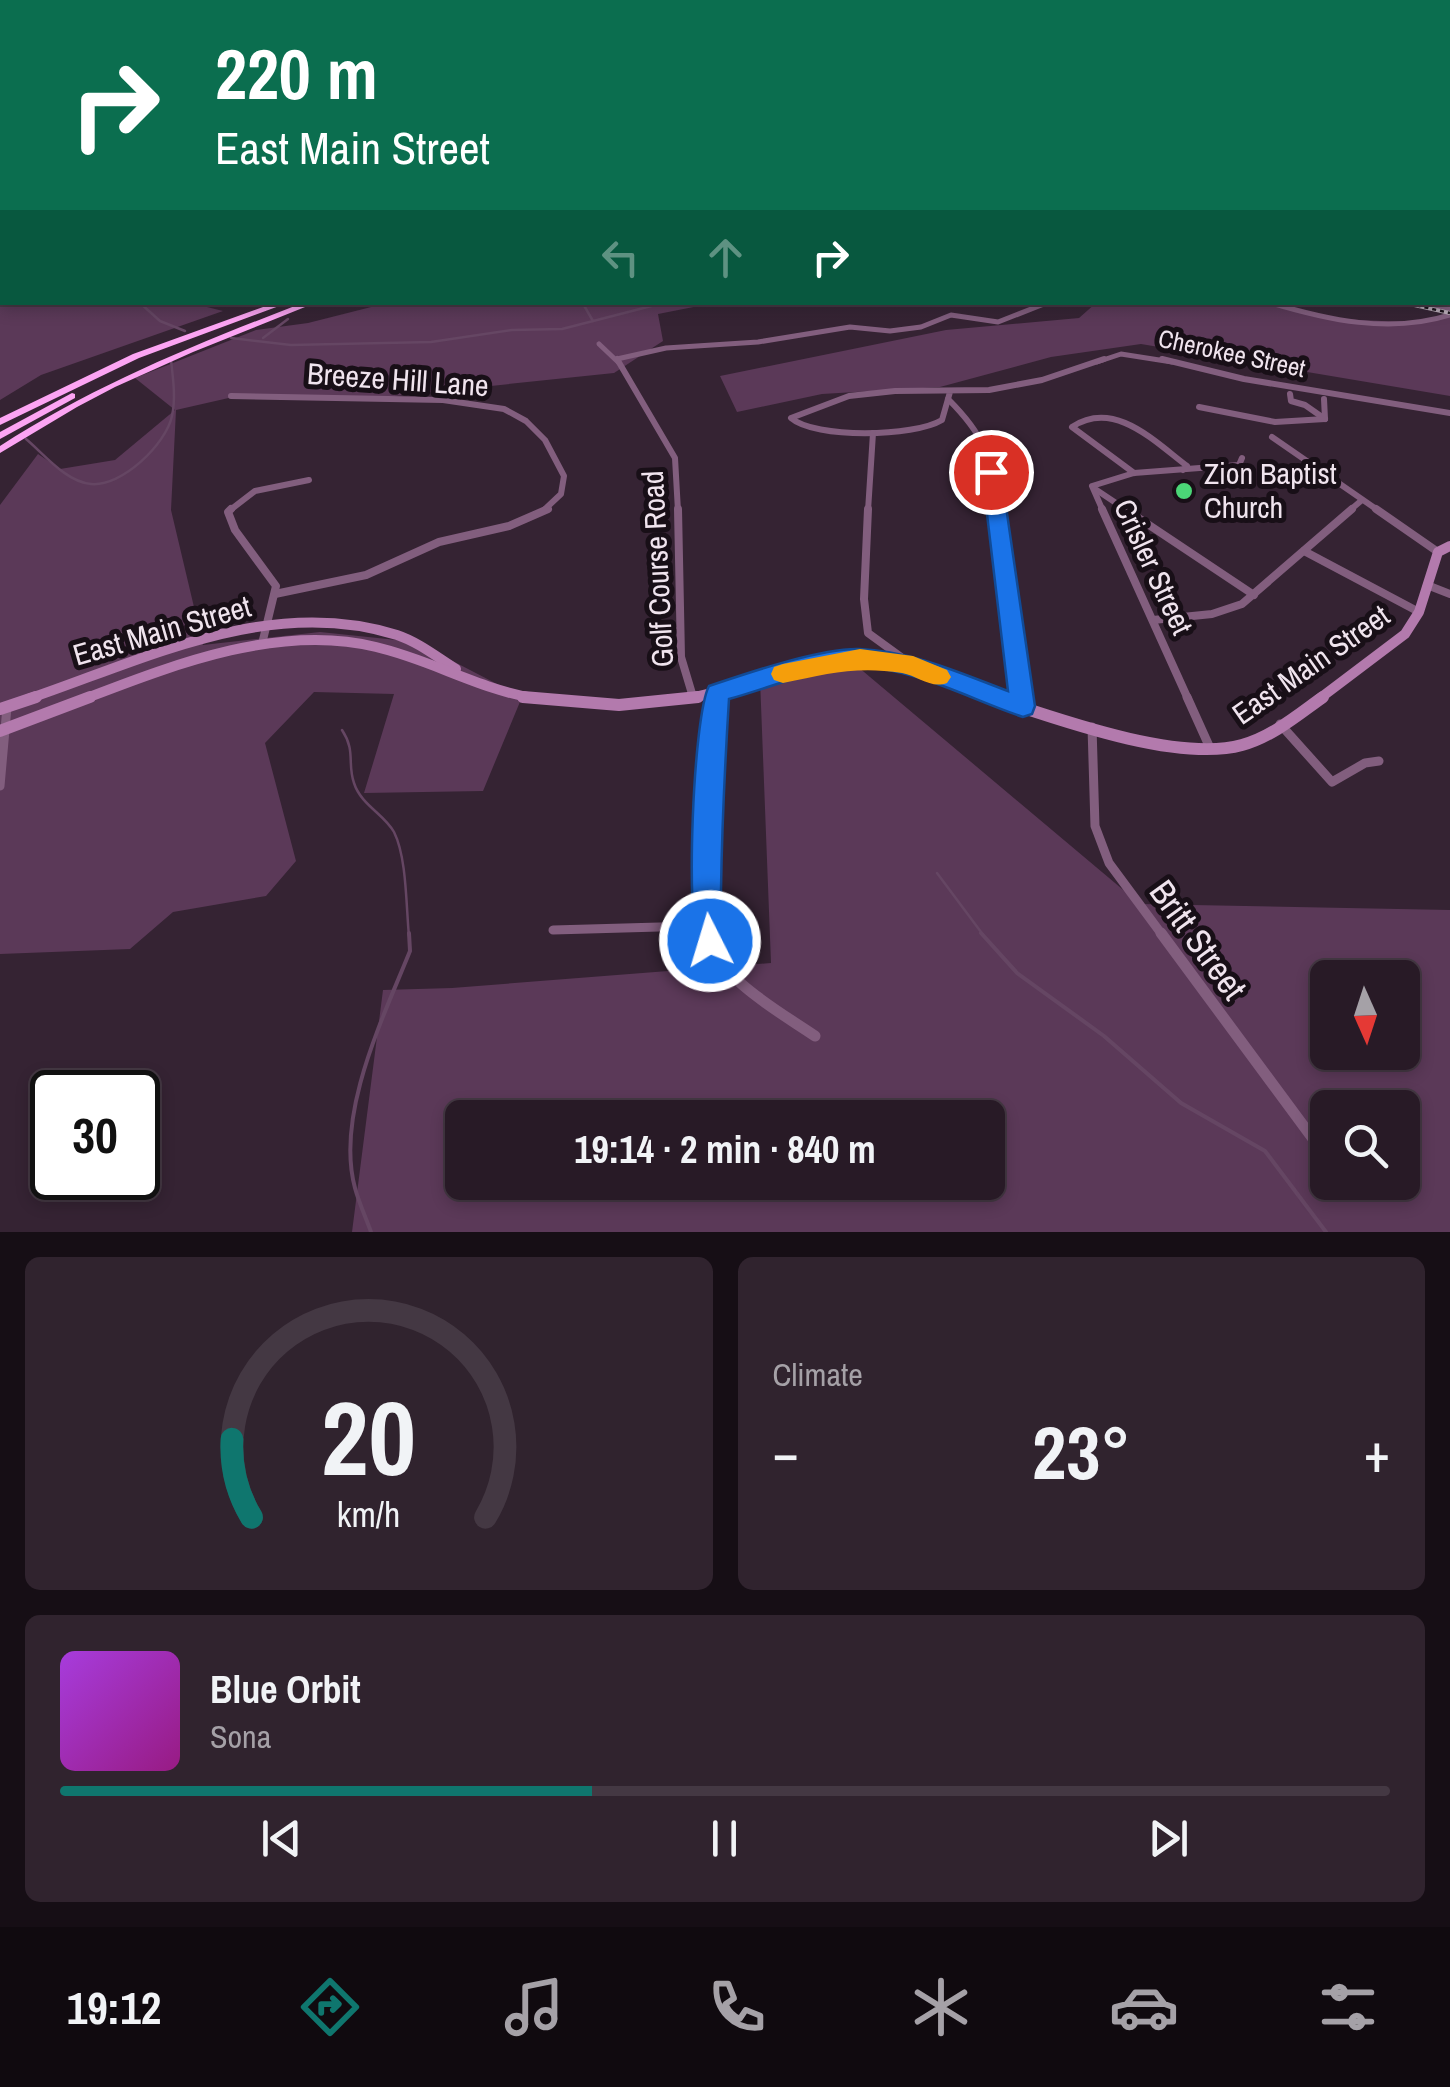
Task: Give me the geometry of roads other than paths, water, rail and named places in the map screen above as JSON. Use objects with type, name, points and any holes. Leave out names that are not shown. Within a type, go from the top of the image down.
[{"type":"highway","points":[[0,414],[104,364],[277,305]]},
{"type":"highway","points":[[0,436],[128,369],[226,330],[305,305]]},
{"type":"highway","points":[[0,450],[65,409],[149,366],[306,305]]},
{"type":"highway","points":[[0,422],[113,366],[224,322]]},
{"type":"main road","points":[[1438,552],[1450,546]]},
{"type":"main road","name":"East Main Street","points":[[2,730],[143,680],[262,645],[306,640],[364,644],[414,657],[474,684],[544,702],[614,705],[718,692],[846,658],[913,666],[1092,727],[1210,748],[1243,745],[1280,724],[1405,634],[1419,612],[1438,552]]},
{"type":"main road","name":"East Main Street","points":[[4,708],[228,632],[267,626],[344,625],[396,635],[420,645],[462,673],[507,693]]},
{"type":"street","points":[[617,359],[666,348],[758,342],[850,327],[890,331],[926,327],[951,315],[998,322],[1041,305]]},
{"type":"street","points":[[1281,305],[1352,321],[1414,323],[1450,312]]},
{"type":"street","name":"Golf Course Road","points":[[598,344],[617,359],[623,375],[676,458],[681,656],[692,697]]},
{"type":"street","name":"Cherokee Street","points":[[873,433],[799,425],[791,416],[824,402],[866,393],[949,396],[1031,382],[1121,354],[1142,354],[1450,413]]},
{"type":"street","points":[[1304,388],[1305,404]]},
{"type":"street","points":[[1290,394],[1291,401],[1305,404],[1323,420]]},
{"type":"street","name":"Breeze Hill Lane","points":[[231,396],[306,395],[483,404],[520,416],[546,442],[562,469],[562,487],[555,500],[519,526],[448,539],[348,581],[275,594]]},
{"type":"street","points":[[913,666],[870,636],[866,628],[864,586],[873,433],[911,433],[936,426],[946,411],[949,396]]},
{"type":"street","points":[[949,396],[988,450],[1023,706]]},
{"type":"street","points":[[1323,420],[1324,399]]},
{"type":"street","points":[[1199,407],[1269,421],[1323,420]]},
{"type":"street","points":[[1134,473],[1072,427],[1089,417],[1112,416],[1187,466],[1183,470]]},
{"type":"street","points":[[1272,437],[1438,552]]},
{"type":"street","name":"Crisler Street","points":[[1210,748],[1092,486],[1134,473],[1241,462]]},
{"type":"street","points":[[262,645],[275,594],[273,578],[236,530],[228,512],[238,501],[263,487],[310,480]]},
{"type":"street","points":[[1092,486],[1254,595]]},
{"type":"street","points":[[1153,620],[1226,611],[1254,595],[1362,500]]},
{"type":"street","points":[[1304,551],[1419,612]]},
{"type":"street","points":[[1427,584],[1450,594]]},
{"type":"street","points":[[138,661],[143,680]]},
{"type":"street","points":[[718,692],[706,898],[710,941],[735,980],[816,1036]]},
{"type":"street","points":[[0,786],[4,708]]},
{"type":"street","points":[[1280,724],[1332,782],[1364,763],[1379,761]]},
{"type":"street","name":"Britt Street","points":[[1092,727],[1095,826],[1109,863],[1310,1135]]},
{"type":"street","points":[[553,930],[695,926],[700,922],[706,898]]},
{"type":"waterway","points":[[142,305],[160,321],[185,331]]},
{"type":"waterway","points":[[584,305],[593,321]]},
{"type":"waterway","points":[[231,338],[291,345],[431,342],[512,330],[562,329],[655,305]]},
{"type":"waterway","points":[[263,338],[288,319]]},
{"type":"waterway","points":[[26,439],[73,478],[91,484],[116,479],[141,462],[168,427],[174,402],[171,360]]},
{"type":"waterway","points":[[342,730],[349,744],[357,791],[390,826],[398,843],[409,936]]},
{"type":"waterway","points":[[937,873],[984,936]]},
{"type":"waterway","points":[[371,1232],[355,1188],[351,1130],[375,1036],[410,951],[409,933]]},
{"type":"waterway","points":[[981,933],[1017,973],[1104,1036],[1181,1103],[1265,1151],[1326,1232]]},
{"type":"railway","points":[[1414,305],[1450,313]]},
{"type":"place","name":"Zion Baptist Church","points":[[1184,491]]}]
